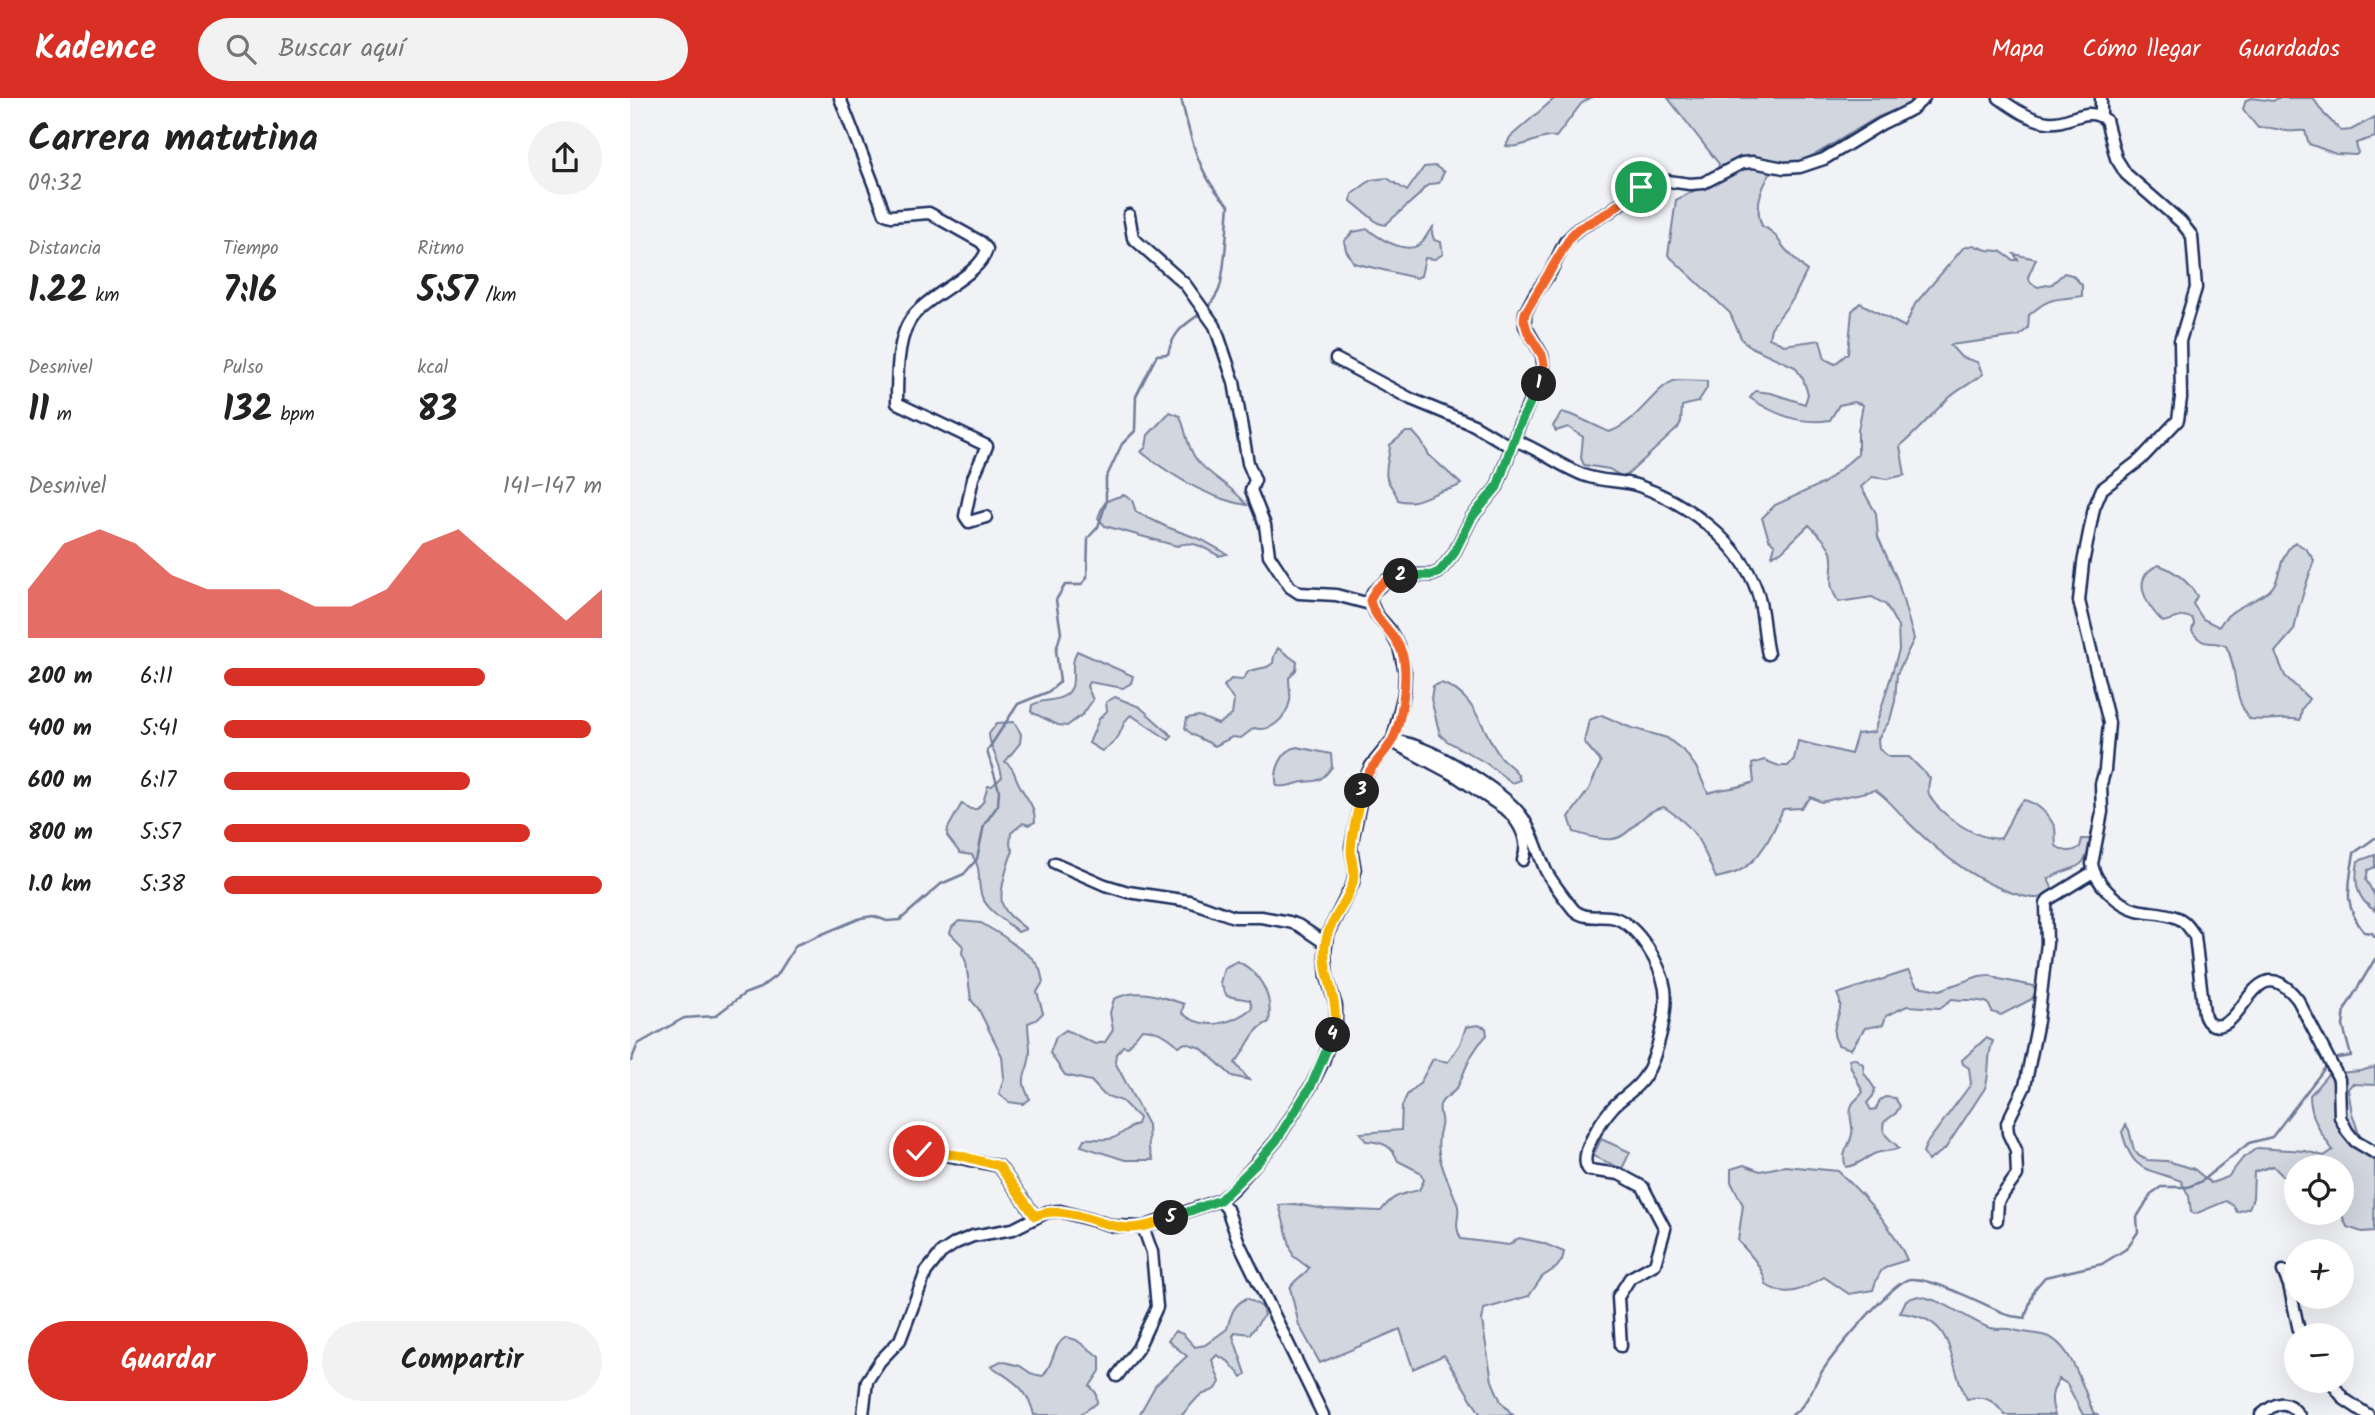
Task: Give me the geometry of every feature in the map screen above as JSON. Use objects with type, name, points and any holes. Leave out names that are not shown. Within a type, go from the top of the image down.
[{"type":"street","points":[[840,98],[885,214],[891,216],[929,213],[981,242],[987,249],[981,262],[920,307],[909,322],[900,349],[897,403],[987,446],[973,478],[965,516],[969,522],[986,517]]},
{"type":"street","points":[[1370,604],[1373,592],[1387,580],[1406,575],[1432,575],[1447,564],[1472,517],[1497,487],[1512,444],[1544,370],[1542,355],[1525,326],[1525,313],[1550,273],[1565,242],[1578,229],[1609,212],[1653,179],[1703,183],[1742,163],[1753,162],[1784,168],[1809,165],[1912,109],[1924,98]]},
{"type":"street","points":[[1998,98],[2027,115],[2049,122],[2059,122],[2083,114],[2101,116],[2106,120],[2116,159],[2126,174],[2181,222],[2192,236],[2196,288],[2180,341],[2181,398],[2178,421],[2140,460],[2102,489],[2094,508],[2083,563],[2080,601],[2109,723],[2105,770],[2101,784],[2102,813],[2093,857],[2093,872],[2113,896],[2133,909],[2175,916],[2189,927],[2195,936],[2204,1013],[2208,1022],[2215,1026],[2228,1022],[2260,984],[2274,982],[2290,990],[2339,1079],[2340,1117],[2347,1131],[2355,1141],[2375,1153]]},
{"type":"street","points":[[2101,98],[2101,116]]},
{"type":"street","points":[[863,1415],[867,1381],[880,1361],[900,1340],[932,1261],[956,1243],[973,1236],[1013,1228],[1047,1212],[1060,1211],[1114,1226],[1143,1227],[1220,1200],[1276,1141],[1311,1086],[1333,1035],[1337,1013],[1327,977],[1325,943],[1353,883],[1355,872],[1351,847],[1364,779],[1392,740],[1404,693],[1404,663],[1397,640],[1370,604],[1336,595],[1299,593],[1286,581],[1269,555],[1265,525],[1251,490],[1255,480],[1248,463],[1234,382],[1215,326],[1177,275],[1133,238],[1129,215]]},
{"type":"street","points":[[1336,359],[1411,399],[1512,444],[1541,451],[1582,475],[1597,480],[1637,485],[1659,493],[1706,524],[1724,541],[1751,578],[1759,597],[1768,654]]},
{"type":"street","points":[[1392,740],[1465,781],[1508,811],[1524,838],[1522,860]]},
{"type":"street","points":[[1392,740],[1419,747],[1443,759],[1507,800],[1529,827],[1546,873],[1572,908],[1584,916],[1616,919],[1631,928],[1644,941],[1661,977],[1665,988],[1665,1008],[1650,1065],[1637,1086],[1608,1113],[1584,1157],[1584,1163],[1589,1170],[1619,1174],[1643,1187],[1665,1229],[1655,1264],[1630,1278],[1618,1297],[1621,1346]]},
{"type":"street","points":[[1055,863],[1105,886],[1128,892],[1189,901],[1234,917],[1261,917],[1289,922],[1325,943]]},
{"type":"street","points":[[1997,1220],[1998,1201],[2017,1175],[2016,1150],[2007,1124],[2025,1086],[2038,1021],[2047,943],[2046,904],[2049,899],[2093,872]]},
{"type":"street","points":[[903,1160],[919,1151],[927,1151],[958,1155],[999,1166],[1035,1216]]},
{"type":"street","points":[[1220,1200],[1227,1209],[1239,1242],[1323,1415]]},
{"type":"street","points":[[1117,1376],[1138,1348],[1157,1307],[1152,1252],[1143,1227]]},
{"type":"street","points":[[2283,1271],[2297,1323]]},
{"type":"street","points":[[2340,1393],[2349,1403],[2368,1415]]},
{"type":"street","points":[[2261,1415],[2276,1403],[2282,1402],[2288,1403],[2299,1415]]},
{"type":"shaded area","points":[[1555,98],[1590,98],[1581,104],[1556,137],[1543,138],[1519,146],[1506,146],[1510,137]]},
{"type":"shaded area","points":[[1668,98],[1915,98],[1911,104],[1878,117],[1795,164],[1778,161],[1769,176],[1759,200],[1762,226],[1773,234],[1807,271],[1793,299],[1771,328],[1769,338],[1784,345],[1820,340],[1825,359],[1835,364],[1848,353],[1852,311],[1860,303],[1905,327],[1915,304],[1963,248],[1973,245],[2000,251],[2013,260],[2018,260],[2014,254],[2036,259],[2028,277],[2031,283],[2038,287],[2052,284],[2064,273],[2072,275],[2082,285],[2082,296],[2054,300],[2043,304],[2029,315],[2028,328],[2019,336],[1950,345],[1961,357],[1977,362],[1983,374],[1950,397],[1900,446],[1905,475],[1887,479],[1872,477],[1861,487],[1876,513],[1878,537],[1897,579],[1914,639],[1897,674],[1895,701],[1890,720],[1878,739],[1879,749],[1889,757],[1909,757],[1930,778],[1928,792],[1940,810],[1960,825],[1982,836],[2001,838],[2016,808],[2024,800],[2038,806],[2049,818],[2055,828],[2056,846],[2059,848],[2074,850],[2080,847],[2082,839],[2093,839],[2081,864],[2048,879],[2054,892],[2050,895],[2037,898],[2004,890],[1960,867],[1875,790],[1821,802],[1811,797],[1801,808],[1783,809],[1771,836],[1753,861],[1737,872],[1716,878],[1692,830],[1664,807],[1648,813],[1625,834],[1613,839],[1574,832],[1569,817],[1589,789],[1601,762],[1584,742],[1589,720],[1602,715],[1629,727],[1667,738],[1685,752],[1696,767],[1708,793],[1743,786],[1754,782],[1752,764],[1764,760],[1779,766],[1788,766],[1794,759],[1798,741],[1851,754],[1857,734],[1874,732],[1899,650],[1898,627],[1886,605],[1872,597],[1839,602],[1831,583],[1831,552],[1825,541],[1809,525],[1781,552],[1772,556],[1775,545],[1769,539],[1762,518],[1775,505],[1824,483],[1858,454],[1858,430],[1863,405],[1854,402],[1839,405],[1830,420],[1808,421],[1778,413],[1750,398],[1755,391],[1805,404],[1808,394],[1795,367],[1753,348],[1742,340],[1730,313],[1668,255],[1676,200],[1715,180],[1719,164]]},
{"type":"shaded area","points":[[2252,98],[2273,101],[2278,98],[2313,98],[2341,131],[2351,130],[2375,117],[2375,137],[2356,143],[2356,155],[2336,154],[2309,144],[2305,131],[2258,128],[2243,109],[2246,100]]},
{"type":"shaded area","points":[[1435,166],[1444,172],[1439,183],[1424,188],[1385,225],[1378,223],[1351,201],[1352,194],[1371,180],[1387,178],[1407,191],[1424,167]]},
{"type":"shaded area","points":[[1433,227],[1434,240],[1441,242],[1443,254],[1435,259],[1425,258],[1421,276],[1416,278],[1354,263],[1344,241],[1353,232],[1368,229],[1392,244],[1407,248],[1419,245]]},
{"type":"shaded area","points":[[1677,380],[1707,381],[1707,388],[1698,402],[1682,406],[1678,428],[1624,478],[1609,469],[1584,465],[1581,458],[1583,437],[1568,427],[1556,431],[1553,426],[1562,412],[1609,432],[1629,421],[1669,383]]},
{"type":"shaded area","points":[[1170,412],[1180,416],[1196,459],[1247,505],[1204,492],[1165,470],[1141,452],[1146,447],[1148,435]]},
{"type":"shaded area","points":[[1406,432],[1413,432],[1429,455],[1461,484],[1414,501],[1398,500],[1387,479],[1387,466],[1390,445]]},
{"type":"shaded area","points":[[1124,495],[1132,500],[1136,512],[1202,540],[1227,554],[1219,556],[1193,544],[1177,546],[1105,526],[1098,518],[1104,504]]},
{"type":"shaded area","points":[[2295,542],[2306,549],[2314,560],[2294,630],[2275,652],[2285,676],[2309,699],[2302,709],[2300,720],[2250,719],[2240,702],[2233,664],[2226,646],[2204,642],[2196,637],[2192,631],[2192,618],[2184,616],[2163,622],[2146,600],[2143,584],[2150,570],[2159,565],[2170,570],[2181,577],[2197,596],[2193,604],[2203,619],[2219,627],[2235,610],[2269,591],[2276,581],[2285,555]]},
{"type":"shaded area","points":[[1278,648],[1297,662],[1296,670],[1289,678],[1288,707],[1277,723],[1266,728],[1254,728],[1241,738],[1232,737],[1215,746],[1185,728],[1187,718],[1199,716],[1218,724],[1232,715],[1234,701],[1224,686],[1231,679],[1242,680],[1249,671],[1273,663]]},
{"type":"shaded area","points":[[1077,651],[1133,676],[1131,683],[1123,688],[1089,682],[1087,686],[1093,700],[1083,714],[1067,726],[1058,725],[1031,712],[1032,705],[1060,698],[1069,692]]},
{"type":"shaded area","points":[[1441,683],[1453,688],[1470,703],[1499,755],[1520,780],[1512,783],[1486,763],[1440,735],[1431,699],[1433,686]]},
{"type":"shaded area","points":[[1115,697],[1140,707],[1172,736],[1169,740],[1131,715],[1116,740],[1102,751],[1089,743],[1099,719],[1107,711],[1106,702]]},
{"type":"shaded area","points":[[1014,722],[1021,734],[1020,743],[1005,762],[1013,770],[1034,811],[1035,822],[1029,825],[1023,823],[1011,833],[1010,845],[1013,851],[1001,898],[1006,911],[1026,929],[1018,932],[994,912],[982,897],[978,871],[972,855],[960,853],[947,836],[948,828],[962,803],[970,809],[977,809],[983,802],[988,786],[992,786],[1002,777],[989,734],[997,723]]},
{"type":"shaded area","points":[[1297,747],[1331,754],[1332,767],[1318,780],[1277,786],[1276,774],[1280,762],[1287,752]]},
{"type":"shaded area","points":[[2375,855],[2375,867],[2368,870],[2366,880],[2375,896],[2375,911],[2360,895],[2356,876],[2358,861]]},
{"type":"shaded area","points":[[959,921],[981,923],[1003,936],[1033,959],[1040,969],[1043,982],[1037,992],[1043,1013],[1028,1023],[1030,1051],[1024,1085],[1030,1099],[1023,1104],[1009,1102],[999,1094],[1004,1078],[1002,1056],[978,1008],[971,1000],[963,946],[950,933]]},
{"type":"shaded area","points":[[1237,961],[1258,978],[1267,994],[1270,1012],[1269,1022],[1253,1035],[1235,1063],[1249,1080],[1232,1076],[1201,1048],[1186,1043],[1178,1046],[1162,1034],[1142,1029],[1128,1047],[1123,1046],[1116,1054],[1115,1062],[1148,1125],[1149,1149],[1153,1160],[1125,1160],[1081,1146],[1084,1139],[1116,1137],[1137,1124],[1139,1118],[1122,1101],[1104,1095],[1091,1081],[1065,1075],[1050,1053],[1056,1037],[1066,1030],[1095,1044],[1105,1042],[1113,1030],[1110,1013],[1114,999],[1140,993],[1184,1004],[1182,1013],[1190,1019],[1208,1024],[1226,1022],[1252,1008],[1250,1000],[1227,996],[1220,983],[1224,968]]},
{"type":"shaded area","points":[[1908,971],[1917,986],[1940,990],[1979,976],[1990,975],[2033,986],[2036,992],[2032,999],[2001,1015],[1992,1012],[1988,1003],[1975,1001],[1952,999],[1940,1008],[1907,1006],[1886,1016],[1883,1025],[1865,1028],[1851,1049],[1838,1045],[1834,1034],[1840,1009],[1837,994]]},
{"type":"shaded area","points":[[1478,1025],[1486,1028],[1487,1035],[1473,1053],[1456,1089],[1441,1102],[1440,1108],[1439,1156],[1457,1203],[1458,1233],[1461,1239],[1509,1245],[1519,1238],[1543,1243],[1564,1252],[1557,1267],[1542,1277],[1529,1296],[1484,1309],[1482,1321],[1492,1381],[1501,1402],[1513,1415],[1481,1415],[1444,1355],[1413,1369],[1400,1329],[1320,1363],[1299,1325],[1290,1288],[1309,1268],[1293,1256],[1279,1205],[1381,1211],[1397,1196],[1419,1190],[1424,1180],[1420,1172],[1398,1161],[1386,1145],[1366,1141],[1360,1133],[1401,1130],[1402,1106],[1407,1095],[1420,1083],[1433,1059],[1448,1062],[1460,1044],[1466,1027]]},
{"type":"shaded area","points":[[1986,1038],[1993,1041],[1985,1088],[1945,1149],[1928,1161],[1923,1152],[1927,1143],[1971,1084],[1969,1068],[1962,1060]]},
{"type":"shaded area","points":[[1854,1058],[1863,1064],[1864,1073],[1875,1089],[1867,1103],[1871,1110],[1876,1109],[1880,1100],[1885,1097],[1895,1098],[1900,1106],[1883,1126],[1887,1136],[1899,1148],[1875,1153],[1846,1167],[1845,1153],[1852,1131],[1851,1108],[1863,1092],[1851,1068],[1849,1059]]},
{"type":"shaded area","points":[[2375,1067],[2375,1085],[2352,1084],[2348,1089],[2359,1134],[2375,1162],[2374,1231],[2362,1232],[2346,1225],[2354,1225],[2354,1155],[2326,1155],[2333,1150],[2317,1124],[2310,1095],[2328,1074]]},
{"type":"shaded area","points":[[2126,1125],[2134,1150],[2139,1156],[2194,1169],[2211,1183],[2228,1177],[2243,1158],[2257,1148],[2305,1151],[2320,1155],[2284,1155],[2284,1177],[2273,1166],[2254,1172],[2253,1198],[2249,1208],[2237,1212],[2234,1206],[2226,1201],[2195,1214],[2191,1212],[2189,1196],[2181,1181],[2142,1167],[2131,1155],[2122,1132]]},
{"type":"shaded area","points":[[1601,1139],[1630,1152],[1622,1169],[1593,1156]]},
{"type":"shaded area","points":[[1744,1165],[1760,1171],[1785,1166],[1838,1171],[1877,1212],[1907,1260],[1884,1269],[1873,1290],[1849,1294],[1824,1277],[1789,1292],[1766,1285],[1759,1267],[1738,1241],[1743,1205],[1731,1182],[1731,1169]]},
{"type":"shaded area","points":[[1918,1296],[1945,1305],[1990,1328],[2011,1329],[2055,1340],[2069,1357],[2093,1412],[2097,1415],[2083,1415],[2067,1384],[2059,1379],[2052,1396],[2055,1415],[2005,1415],[1989,1400],[1979,1397],[1967,1399],[1941,1332],[1919,1316],[1900,1313],[1906,1300]]},
{"type":"shaded area","points":[[1247,1298],[1262,1307],[1264,1315],[1250,1334],[1235,1332],[1233,1336],[1246,1374],[1242,1377],[1228,1361],[1217,1355],[1212,1360],[1220,1382],[1216,1389],[1199,1396],[1182,1415],[1139,1415],[1155,1386],[1187,1356],[1168,1341],[1175,1331],[1183,1334],[1195,1347],[1205,1345],[1227,1329],[1233,1310]]},
{"type":"shaded area","points":[[1066,1337],[1076,1340],[1100,1357],[1100,1371],[1090,1386],[1096,1393],[1097,1403],[1079,1415],[1034,1415],[1024,1392],[991,1366],[1001,1361],[1043,1376],[1058,1345]]},
{"type":"waterway","points":[[631,1061],[638,1044],[684,1018],[715,1016],[744,994],[760,988],[778,974],[796,945],[861,918],[873,916],[887,921],[900,920],[941,884],[964,874],[977,859],[984,825],[998,805],[999,790],[987,751],[1018,704],[1048,692],[1060,682],[1056,650],[1061,633],[1056,600],[1065,585],[1081,585],[1087,578],[1088,538],[1098,527],[1106,503],[1106,478],[1122,444],[1135,431],[1136,396],[1157,355],[1168,354],[1177,333],[1205,310],[1220,286],[1229,205],[1210,183],[1203,170],[1192,142],[1181,98]]},
{"type":"waterway","points":[[2375,838],[2354,853],[2349,894],[2357,922],[2364,932],[2372,933],[2375,937]]},
{"type":"waterway","points":[[2338,1058],[2351,1056],[2343,1026],[2345,1009],[2375,959]]},
{"type":"waterway","points":[[1792,1415],[1803,1405],[1825,1367],[1853,1332],[1902,1282],[1910,1279],[1933,1283],[2011,1316],[2025,1318],[2034,1290],[2045,1277],[2102,1264],[2126,1249],[2138,1232],[2137,1217],[2152,1193],[2161,1187],[2188,1187],[2200,1182],[2249,1143],[2272,1137],[2328,1064]]},
{"type":"route","points":[[919,1151],[943,1152],[999,1166],[1035,1216],[1060,1211],[1098,1223],[1130,1228],[1143,1227],[1220,1200],[1276,1141],[1318,1075],[1333,1035],[1337,1013],[1327,977],[1325,943],[1353,883],[1355,872],[1351,847],[1364,779],[1393,739],[1404,693],[1403,656],[1397,640],[1370,604],[1373,592],[1379,585],[1396,577],[1432,575],[1439,572],[1453,555],[1472,517],[1500,481],[1518,428],[1542,377],[1542,355],[1525,326],[1527,309],[1550,273],[1565,242],[1578,229],[1623,203],[1641,187]]}]
